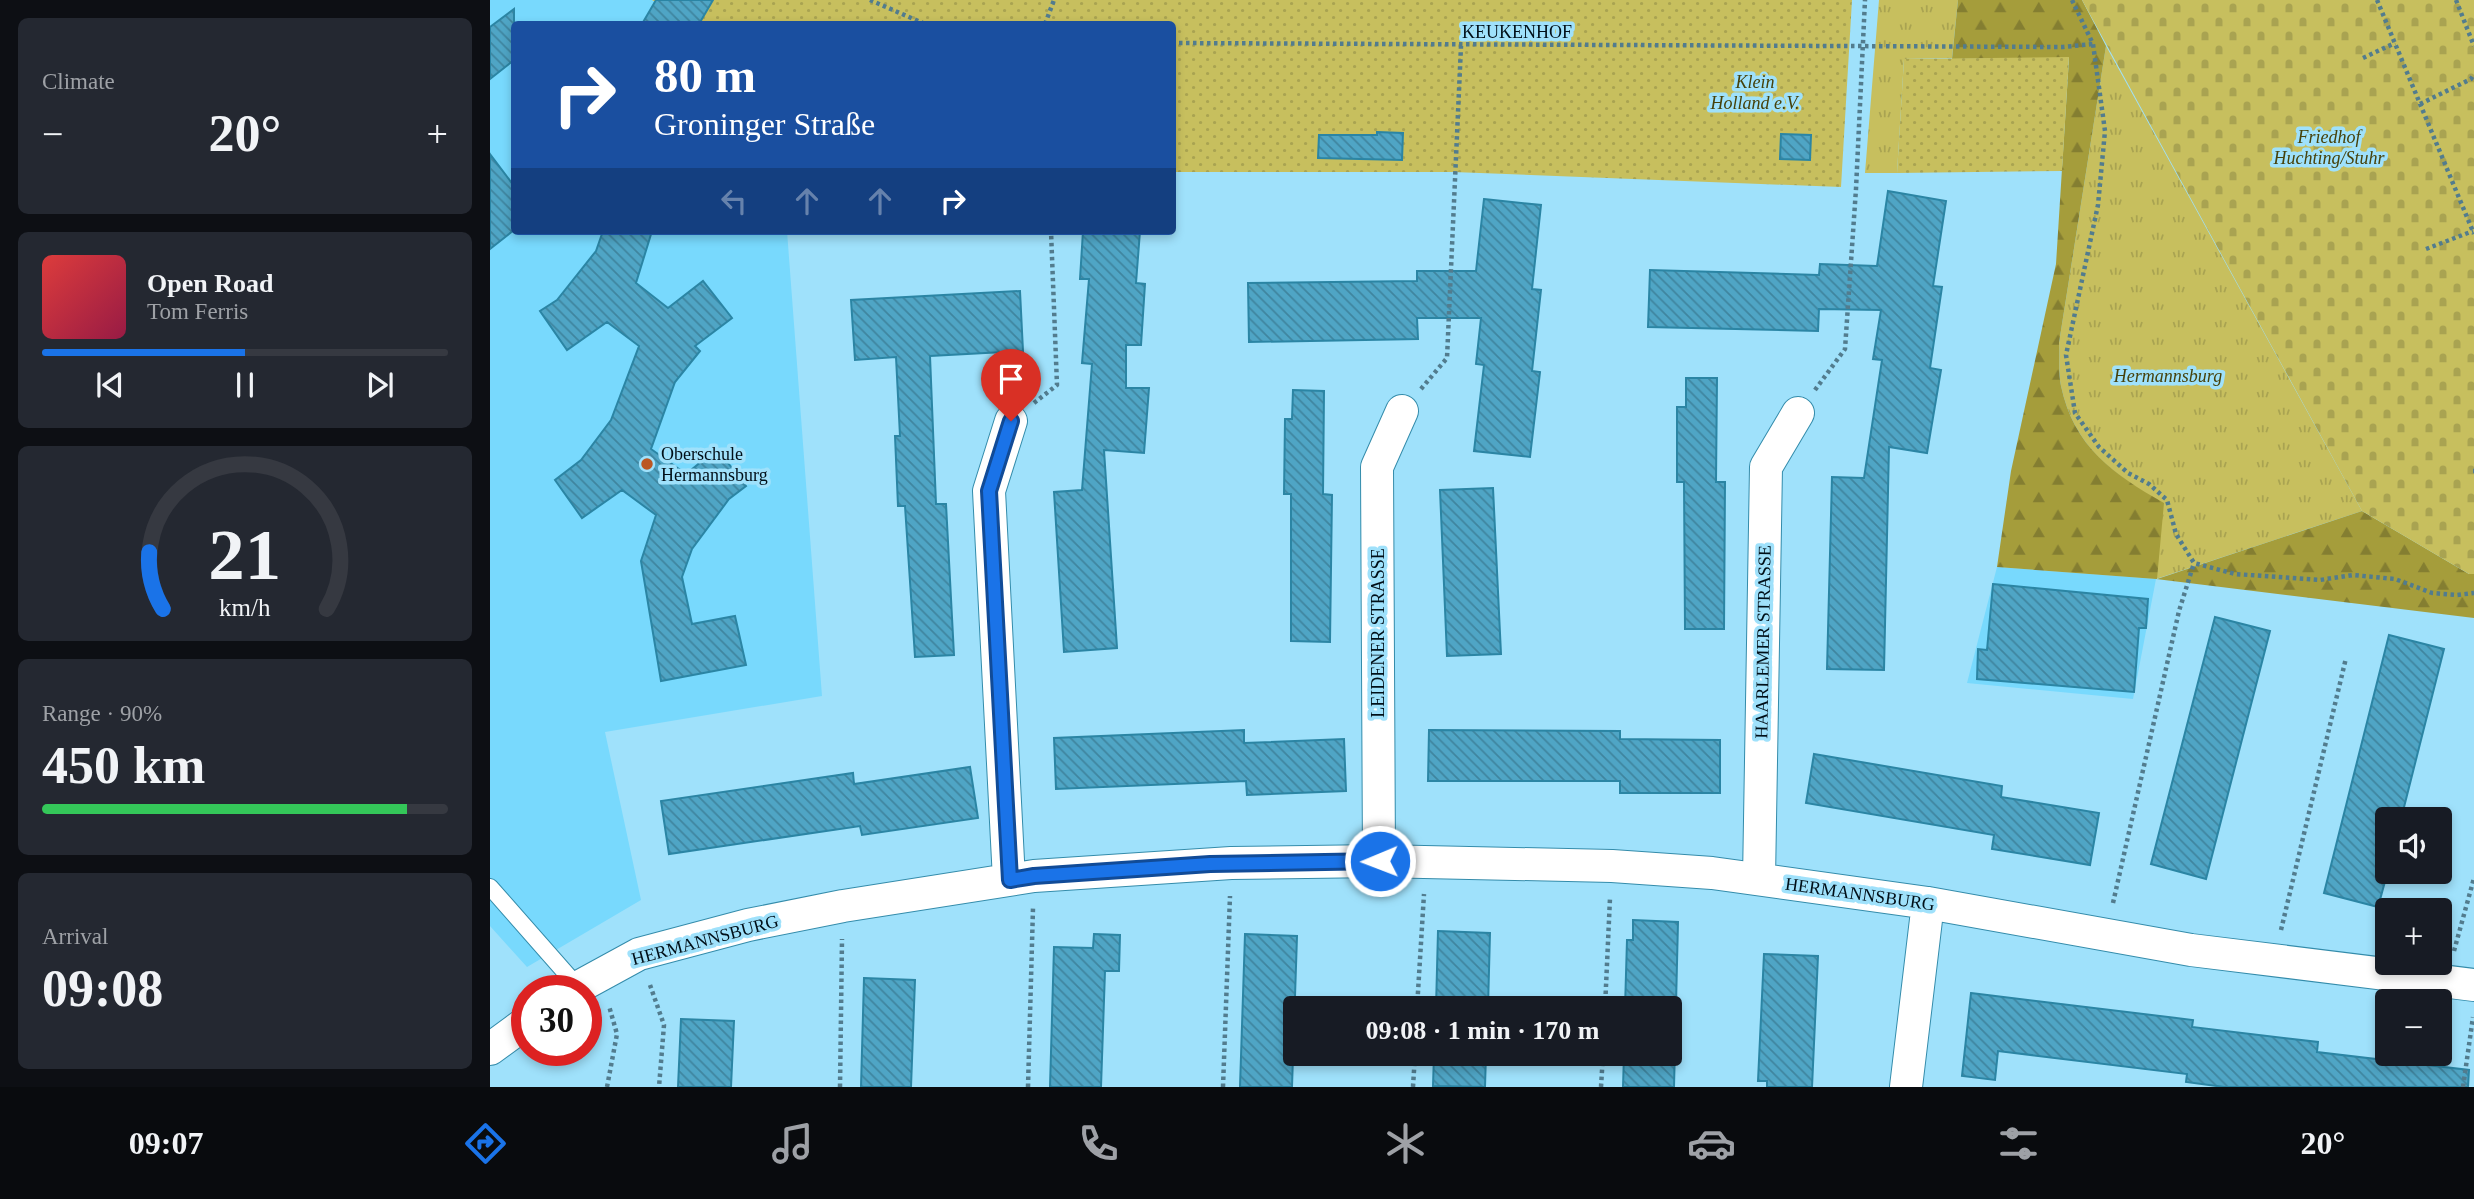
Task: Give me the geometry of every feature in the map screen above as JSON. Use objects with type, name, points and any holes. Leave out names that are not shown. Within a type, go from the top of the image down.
[{"type":"street","name":"LEIDENER STRASSE","points":[[1380,861],[1377,467],[1402,411]]},
{"type":"street","name":"HAARLEMER STRASSE","points":[[1759,879],[1766,467],[1798,413]]},
{"type":"street","points":[[1011,421],[989,491],[1022,878]]},
{"type":"street","name":"HERMANNSBURG","points":[[600,975],[639,954],[748,925],[843,906],[1022,878],[1231,863],[1426,861],[1612,866],[1759,879],[1928,902],[2106,935],[2273,961],[2460,984]]},
{"type":"street","points":[[1906,1087],[1928,902]]},
{"type":"street","points":[[490,1048],[511,1033]]},
{"type":"lane","points":[[490,887],[575,975]]},
{"type":"path","points":[[870,0],[918,21]]},
{"type":"path","points":[[1046,21],[1054,0]]},
{"type":"path","points":[[1798,413],[1845,349],[1865,0]]},
{"type":"path","points":[[2072,0],[2093,44],[2105,131],[2098,205],[2066,355],[2075,413],[2099,447],[2128,473],[2149,484],[2167,500],[2176,534],[2194,563],[2235,574],[2320,580],[2353,575],[2395,579],[2432,593],[2474,593]]},
{"type":"path","points":[[2377,0],[2473,232],[2426,249]]},
{"type":"path","points":[[2456,0],[2474,46]]},
{"type":"path","name":"KEUKENHOF","points":[[1176,43],[2063,47],[2093,44]]},
{"type":"path","points":[[2363,58],[2395,43]]},
{"type":"path","points":[[1402,411],[1447,358],[1461,46]]},
{"type":"path","points":[[2420,104],[2471,79],[2474,74]]},
{"type":"path","points":[[1011,421],[1057,385],[1051,235]]},
{"type":"path","points":[[2106,935],[2179,611],[2194,563]]},
{"type":"path","points":[[2273,961],[2346,658]]},
{"type":"path","points":[[1419,996],[1426,861]]},
{"type":"path","points":[[1223,1087],[1231,863]]},
{"type":"path","points":[[1606,996],[1612,866]]},
{"type":"path","points":[[1022,878],[1028,1087]]},
{"type":"path","points":[[2460,984],[2474,878]]},
{"type":"path","points":[[840,1087],[843,906]]},
{"type":"path","points":[[639,954],[664,1025],[659,1087]]},
{"type":"path","points":[[602,1011],[617,1034],[607,1087]]},
{"type":"path","points":[[2463,1087],[2474,1013]]},
{"type":"path","points":[[1413,1087],[1414,1066]]},
{"type":"path","points":[[1601,1087],[1602,1066]]},
{"type":"shaded area","name":"Oberschule Hermannsburg","points":[[490,0],[652,0],[684,21],[511,21],[511,235],[787,235],[822,696],[605,732],[641,900],[527,967],[490,926]]},
{"type":"shaded area","points":[[1997,567],[2156,579],[2133,699],[1967,683]]},
{"type":"green space","name":"Klein Holland e.V.","points":[[652,0],[1852,0],[1841,187],[1453,172],[1176,172],[1176,21],[684,21]]},
{"type":"green space","points":[[1879,0],[1958,0],[1952,58],[1904,59],[1897,173],[1865,173]]},
{"type":"green space","points":[[1958,0],[2082,0],[2106,46],[2059,343],[2060,376],[2067,407],[2086,442],[2112,469],[2164,503],[2157,579],[2362,511],[2469,574],[2474,574],[2474,618],[2156,579],[1997,567],[2011,471],[2056,264],[2069,58],[1952,59]]},
{"type":"green space","name":"Friedhof Huchting/Stuhr","points":[[2082,0],[2474,0],[2474,574],[2469,574],[2362,511]]},
{"type":"green space","name":"Hermannsburg","points":[[2106,46],[2362,511],[2156,579],[2163,504],[2112,470],[2098,457],[2075,426],[2067,407],[2060,376],[2059,343]]},
{"type":"green space","points":[[2069,57],[2062,171],[1897,173],[1904,59]]},
{"type":"building","points":[[656,0],[713,0],[701,21],[644,21]]},
{"type":"building","points":[[514,9],[514,21],[511,21],[511,62],[490,79],[490,27]]},
{"type":"building","points":[[1377,132],[1403,133],[1402,160],[1318,158],[1319,135],[1377,135]]},
{"type":"building","points":[[1781,134],[1811,135],[1810,160],[1780,159]]},
{"type":"building","points":[[490,154],[511,182],[511,232],[490,249]]},
{"type":"building","points":[[1888,191],[1946,201],[1933,286],[1942,287],[1930,368],[1941,370],[1927,453],[1889,447],[1884,670],[1827,669],[1832,477],[1864,478],[1882,360],[1873,359],[1881,310],[1819,309],[1818,331],[1648,327],[1650,270],[1819,275],[1820,264],[1877,266]]},
{"type":"building","points":[[1484,199],[1541,205],[1532,289],[1541,290],[1532,371],[1540,372],[1530,457],[1474,451],[1484,365],[1476,364],[1481,318],[1417,318],[1418,339],[1249,342],[1248,283],[1417,281],[1417,271],[1476,271]]},
{"type":"building","points":[[602,235],[651,235],[636,283],[668,308],[703,281],[732,318],[695,346],[700,351],[675,382],[651,449],[686,474],[717,449],[746,486],[729,499],[692,549],[682,577],[692,624],[735,616],[746,665],[661,681],[641,561],[656,515],[622,490],[582,518],[555,480],[581,460],[611,420],[639,346],[607,322],[567,350],[540,311],[557,300],[596,251]]},
{"type":"building","points":[[1083,235],[1140,235],[1136,283],[1145,284],[1141,345],[1126,345],[1126,388],[1149,388],[1144,453],[1104,450],[1117,648],[1064,652],[1054,492],[1082,490],[1092,364],[1082,363],[1089,279],[1080,279]]},
{"type":"building","points":[[1020,291],[1023,351],[930,356],[936,504],[946,504],[954,655],[915,657],[905,506],[898,506],[895,436],[900,436],[896,357],[855,360],[851,300]]},
{"type":"building","points":[[1686,378],[1717,378],[1716,482],[1725,482],[1724,629],[1685,629],[1684,482],[1677,482],[1677,407],[1686,407]]},
{"type":"building","points":[[1293,390],[1324,391],[1323,494],[1332,495],[1330,642],[1291,641],[1291,494],[1284,494],[1285,419],[1292,419]]},
{"type":"building","points":[[1493,488],[1501,654],[1447,656],[1440,490]]},
{"type":"building","points":[[1993,584],[2148,599],[2146,628],[2139,628],[2134,692],[1977,679],[1978,649],[1987,650]]},
{"type":"building","points":[[2215,617],[2270,631],[2206,879],[2151,864]]},
{"type":"building","points":[[2389,635],[2444,649],[2404,807],[2375,807],[2375,884],[2384,884],[2380,898],[2375,898],[2375,906],[2324,893]]},
{"type":"building","points":[[1244,730],[1244,743],[1344,739],[1346,791],[1247,795],[1246,781],[1056,789],[1054,738]]},
{"type":"building","points":[[1429,730],[1620,731],[1620,739],[1720,740],[1720,793],[1620,793],[1620,781],[1428,781]]},
{"type":"building","points":[[1814,754],[2002,786],[2001,797],[2099,813],[2090,865],[1992,849],[1994,835],[1806,803]]},
{"type":"building","points":[[970,767],[978,818],[862,835],[860,826],[669,854],[661,801],[853,773],[854,784]]},
{"type":"building","points":[[1633,920],[1678,922],[1676,996],[1625,996],[1627,940],[1633,940]]},
{"type":"building","points":[[1438,931],[1490,933],[1488,996],[1436,996]]},
{"type":"building","points":[[1094,934],[1120,935],[1119,971],[1105,971],[1101,1087],[1050,1087],[1054,947],[1093,948]]},
{"type":"building","points":[[1245,934],[1297,936],[1295,996],[1283,996],[1283,1066],[1293,1066],[1292,1087],[1240,1087]]},
{"type":"building","points":[[1764,954],[1818,956],[1812,1087],[1767,1087],[1767,1081],[1758,1081]]},
{"type":"building","points":[[864,978],[915,980],[911,1087],[861,1087]]},
{"type":"building","points":[[1971,993],[2193,1020],[2192,1027],[2318,1042],[2317,1052],[2375,1059],[2375,1066],[2435,1066],[2469,1070],[2468,1087],[2224,1087],[2186,1082],[2187,1074],[1998,1051],[1995,1080],[1962,1076]]},
{"type":"building","points":[[681,1019],[734,1021],[731,1087],[678,1087]]},
{"type":"building","points":[[1434,1066],[1486,1066],[1485,1087],[1433,1086]]},
{"type":"building","points":[[1624,1066],[1675,1066],[1674,1087],[1623,1087]]},
{"type":"place","name":"Oberschule Hermannsburg","points":[[647,464]]},
{"type":"route","points":[[1011,421],[989,491],[1010,880],[1210,864],[1380,861]]}]
